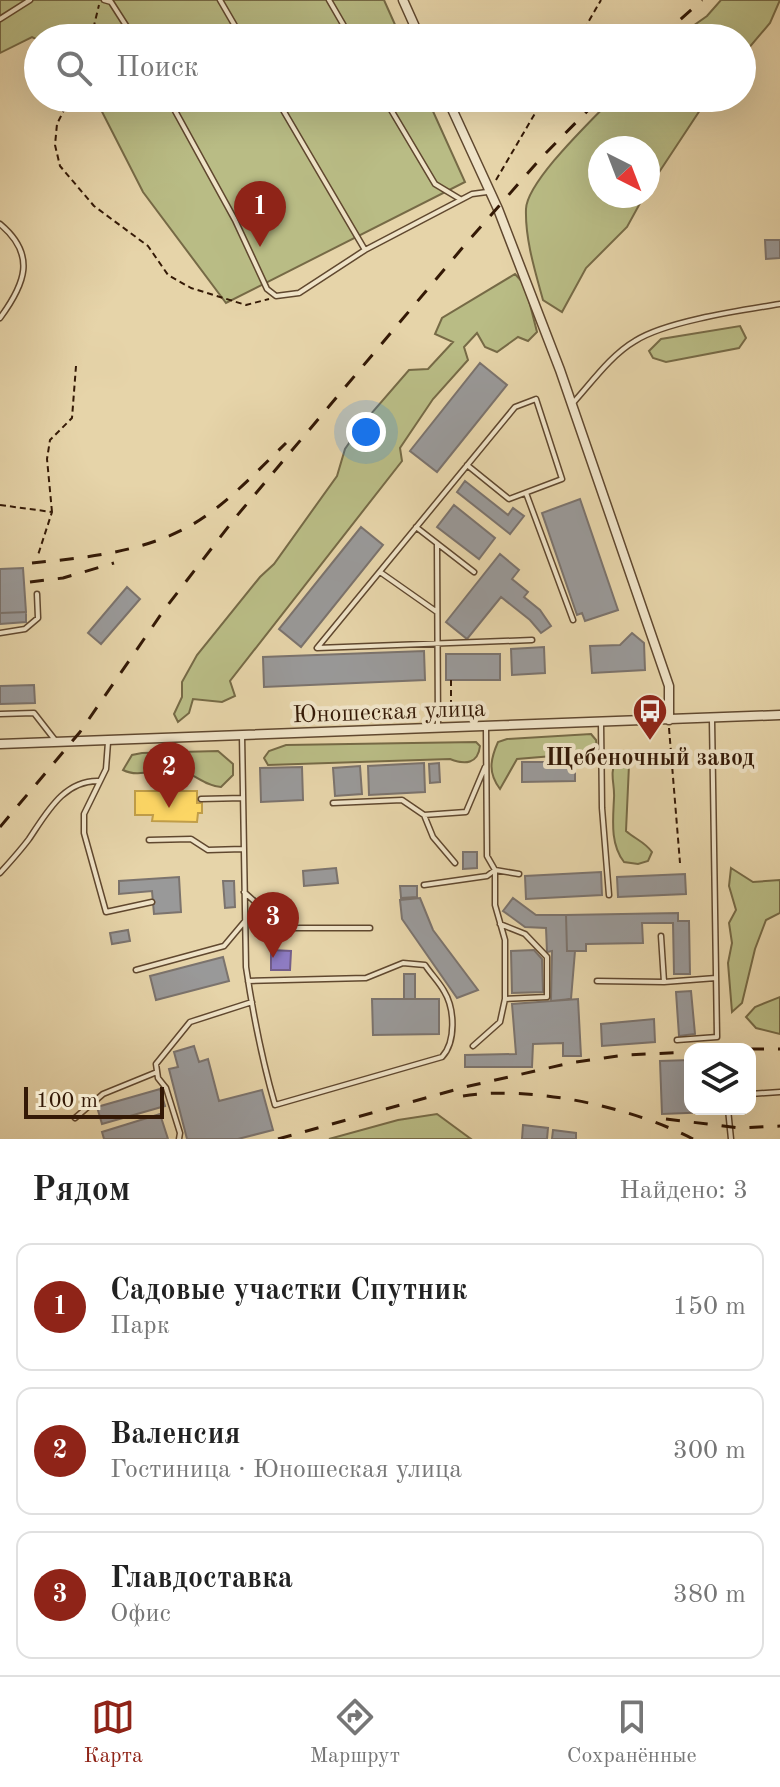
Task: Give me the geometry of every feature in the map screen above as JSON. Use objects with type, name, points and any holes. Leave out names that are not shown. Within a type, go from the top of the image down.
[{"type":"street","points":[[403,0],[414,24]]},
{"type":"street","points":[[453,112],[489,192],[572,404],[669,686],[669,720]]},
{"type":"street","name":"Юношеская улица","points":[[0,744],[780,715]]},
{"type":"lane","points":[[9,0],[15,9]]},
{"type":"lane","points":[[0,19],[30,0]]},
{"type":"lane","points":[[106,0],[124,24]]},
{"type":"lane","points":[[220,0],[234,24]]},
{"type":"lane","points":[[329,0],[343,24]]},
{"type":"lane","points":[[176,112],[235,220],[267,289],[276,296],[299,293],[365,250],[472,194],[489,192]]},
{"type":"lane","points":[[284,112],[365,250]]},
{"type":"lane","points":[[392,112],[435,184],[461,200]]},
{"type":"lane","points":[[0,224],[22,250],[24,269],[21,287],[0,318]]},
{"type":"lane","points":[[572,404],[634,341],[656,331],[741,310],[780,304]]},
{"type":"lane","points":[[467,465],[509,499],[562,479],[536,399],[515,407],[467,465],[416,527],[380,572],[317,648],[532,640]]},
{"type":"lane","points":[[526,493],[573,620]]},
{"type":"lane","points":[[416,527],[474,572]]},
{"type":"lane","points":[[437,544],[438,729]]},
{"type":"lane","points":[[380,572],[437,612]]},
{"type":"lane","points":[[0,633],[25,629],[38,618],[37,594]]},
{"type":"lane","points":[[0,714],[34,713],[57,742]]},
{"type":"lane","points":[[677,1040],[717,1037],[712,718]]},
{"type":"lane","points":[[601,723],[602,808],[609,895]]},
{"type":"lane","points":[[473,1046],[500,1022],[505,999],[505,940],[495,905],[495,870],[487,856],[486,728]]},
{"type":"lane","points":[[242,735],[248,981],[260,1055],[275,1105],[442,1057],[449,1050],[452,1038],[449,1001],[444,989],[425,965],[403,963],[366,978],[248,981]]},
{"type":"lane","points":[[108,741],[106,769],[84,814],[84,833],[106,912],[152,902]]},
{"type":"lane","points":[[424,815],[466,812],[486,765]]},
{"type":"lane","points":[[0,873],[53,803],[70,788],[100,781]]},
{"type":"lane","points":[[201,799],[243,798]]},
{"type":"lane","points":[[333,803],[402,800],[424,815],[433,837],[455,863]]},
{"type":"lane","points":[[149,840],[191,839],[208,850],[244,849]]},
{"type":"lane","points":[[424,885],[487,876],[495,870],[519,874]]},
{"type":"lane","points":[[244,892],[285,928],[370,928]]},
{"type":"lane","points":[[136,970],[224,946],[245,921]]},
{"type":"lane","points":[[500,924],[525,934],[547,957],[547,997],[505,999]]},
{"type":"lane","points":[[661,936],[664,982]]},
{"type":"lane","points":[[597,981],[664,982],[716,978]]},
{"type":"lane","points":[[179,1139],[171,1103],[156,1064],[190,1022],[252,1002]]},
{"type":"lane","points":[[75,1118],[103,1094],[157,1072]]},
{"type":"lane","points":[[756,1094],[780,1092]]},
{"type":"lane","points":[[729,1115],[731,1139]]},
{"type":"path","points":[[97,24],[106,0]]},
{"type":"path","points":[[587,24],[601,0]]},
{"type":"path","points":[[63,112],[57,124],[55,145],[60,166],[94,206],[148,246],[168,275],[191,288],[246,305],[276,296]]},
{"type":"path","points":[[489,192],[536,112]]},
{"type":"path","points":[[38,555],[52,512],[47,459],[50,440],[72,418],[76,366]]},
{"type":"path","points":[[0,505],[52,512]]},
{"type":"path","points":[[451,680],[451,715]]},
{"type":"path","points":[[669,720],[680,863]]},
{"type":"green space","points":[[0,0],[384,0],[395,24],[24,24],[24,41],[0,53]]},
{"type":"green space","points":[[721,0],[780,0],[770,23],[756,40],[756,24],[696,24]]},
{"type":"green space","points":[[102,112],[433,112],[465,182],[226,303],[143,192]]},
{"type":"green space","points":[[599,112],[699,112],[660,171],[660,136],[588,136],[588,208],[637,208],[627,227],[586,268],[562,312],[543,300],[526,220],[529,197],[549,167]]},
{"type":"green space","points":[[515,274],[525,285],[537,332],[528,341],[518,337],[497,352],[485,347],[477,333],[464,347],[468,360],[433,399],[400,448],[402,461],[230,681],[235,696],[222,702],[193,699],[189,713],[178,722],[174,714],[182,697],[182,682],[197,655],[274,564],[337,476],[345,449],[363,423],[409,370],[428,369],[453,342],[435,334],[442,318]]},
{"type":"green space","points":[[740,326],[746,338],[739,348],[666,362],[653,358],[649,351],[661,339]]},
{"type":"green space","points":[[591,734],[597,748],[565,755],[517,759],[500,789],[496,783],[492,766],[498,742]]},
{"type":"green space","points":[[476,742],[480,746],[479,752],[470,762],[450,759],[268,765],[264,758],[269,751],[286,745]]},
{"type":"green space","points":[[218,751],[233,764],[233,775],[221,787],[180,770],[136,773],[123,770],[132,755],[142,753]]},
{"type":"green space","points":[[616,760],[629,765],[626,831],[652,852],[648,861],[638,864],[624,862],[614,840],[613,774]]},
{"type":"green space","points":[[731,868],[753,882],[780,880],[780,913],[766,920],[755,949],[742,1003],[732,1012],[729,923],[736,910],[729,886]]},
{"type":"green space","points":[[780,997],[780,1034],[756,1028],[746,1017],[755,1007]]},
{"type":"green space","points":[[437,1114],[471,1139],[329,1139],[398,1120]]},
{"type":"building: Жильё","points":[[135,791],[197,791],[197,803],[202,803],[202,813],[198,813],[197,822],[152,821],[153,815],[135,815]]},
{"type":"building: Офисы","points":[[271,950],[291,951],[290,970],[271,970]]},
{"type":"building: Промзона","points":[[765,240],[780,240],[780,258],[766,259]]},
{"type":"building: Промзона","points":[[480,363],[507,385],[437,472],[410,451]]},
{"type":"building: Промзона","points":[[465,481],[508,515],[513,508],[524,516],[510,534],[457,492]]},
{"type":"building: Промзона","points":[[580,499],[618,610],[585,621],[582,613],[577,615],[542,513]]},
{"type":"building: Промзона","points":[[454,505],[495,538],[479,559],[437,527]]},
{"type":"building: Промзона","points":[[361,527],[383,545],[301,647],[279,629]]},
{"type":"building: Промзона","points":[[500,554],[519,570],[512,579],[528,592],[524,597],[540,610],[551,626],[541,633],[501,597],[467,639],[446,622]]},
{"type":"building: Промзона","points":[[23,568],[26,612],[0,613],[0,569]]},
{"type":"building: Промзона","points":[[127,587],[140,599],[101,644],[88,633]]},
{"type":"building: Промзона","points":[[26,612],[26,622],[0,624],[0,613]]},
{"type":"building: Промзона","points":[[632,633],[644,643],[645,670],[592,673],[590,646],[620,645]]},
{"type":"building: Промзона","points":[[544,647],[545,673],[512,675],[511,649]]},
{"type":"building: Промзона","points":[[424,651],[425,680],[264,687],[263,657]]},
{"type":"building: Промзона","points":[[446,654],[500,654],[500,680],[446,680]]},
{"type":"building: Промзона","points":[[34,685],[35,703],[0,704],[0,686]]},
{"type":"building: Промзона","points":[[522,762],[575,762],[575,781],[522,782]]},
{"type":"building: Промзона","points":[[424,763],[425,792],[369,795],[368,766]]},
{"type":"building: Промзона","points":[[439,763],[440,782],[430,783],[429,764]]},
{"type":"building: Промзона","points":[[360,766],[362,794],[335,796],[333,768]]},
{"type":"building: Промзона","points":[[302,767],[303,800],[261,802],[260,768]]},
{"type":"building: Промзона","points":[[463,852],[477,852],[477,868],[463,869]]},
{"type":"building: Промзона","points":[[336,868],[338,883],[304,886],[303,871]]},
{"type":"building: Промзона","points":[[601,872],[602,895],[526,899],[525,876]]},
{"type":"building: Промзона","points":[[685,874],[686,894],[618,897],[617,877]]},
{"type":"building: Промзона","points":[[179,877],[181,912],[154,914],[152,891],[119,894],[119,881]]},
{"type":"building: Промзона","points":[[223,881],[234,881],[235,907],[225,908]]},
{"type":"building: Промзона","points":[[400,886],[417,886],[417,897],[401,898]]},
{"type":"building: Промзона","points":[[420,898],[433,930],[478,990],[457,998],[402,919],[400,900]]},
{"type":"building: Промзона","points":[[513,898],[536,915],[566,915],[567,951],[575,951],[571,999],[551,1001],[552,951],[547,952],[546,928],[525,927],[503,911]]},
{"type":"building: Промзона","points":[[678,913],[678,921],[689,921],[690,974],[674,974],[673,923],[642,923],[643,943],[586,944],[586,951],[567,951],[566,915]]},
{"type":"building: Промзона","points":[[128,930],[130,941],[112,944],[110,933]]},
{"type":"building: Промзона","points":[[534,950],[542,959],[543,992],[512,993],[511,951]]},
{"type":"building: Промзона","points":[[223,957],[229,981],[156,1000],[150,976]]},
{"type":"building: Промзона","points":[[404,974],[415,974],[415,999],[404,999]]},
{"type":"building: Промзона","points":[[691,991],[695,1034],[679,1036],[676,992]]},
{"type":"building: Промзона","points":[[372,999],[439,999],[439,1034],[373,1035]]},
{"type":"building: Промзона","points":[[578,999],[581,1056],[563,1056],[563,1043],[533,1044],[532,1067],[465,1067],[465,1055],[516,1054],[512,1004]]},
{"type":"building: Промзона","points":[[654,1019],[655,1042],[602,1046],[601,1024]]},
{"type":"building: Промзона","points":[[194,1046],[199,1062],[208,1059],[219,1101],[262,1090],[273,1130],[238,1139],[187,1139],[169,1069],[178,1067],[174,1052]]},
{"type":"building: Промзона","points":[[684,1060],[684,1113],[662,1114],[660,1061]]},
{"type":"building: Промзона","points":[[160,1089],[165,1106],[102,1124],[97,1107]]},
{"type":"building: Промзона","points":[[160,1114],[168,1139],[104,1139],[102,1132]]},
{"type":"building: Промзона","points":[[523,1125],[548,1128],[547,1139],[522,1139]]},
{"type":"building: Промзона","points":[[553,1130],[576,1133],[576,1139],[552,1139]]},
{"type":"railway","points":[[675,24],[702,0]]},
{"type":"railway","points":[[0,827],[80,732],[164,610],[235,518],[469,240],[586,112]]},
{"type":"railway","points":[[32,563],[128,549],[182,530],[224,502],[286,443]]},
{"type":"railway","points":[[30,582],[63,578],[114,563]]},
{"type":"railway","points":[[756,1049],[780,1049]]},
{"type":"railway","points":[[278,1139],[465,1087],[570,1063],[625,1055],[684,1052]]},
{"type":"railway","points":[[463,1096],[519,1094],[581,1101],[641,1117],[693,1139]]},
{"type":"railway","points":[[666,1119],[740,1128],[780,1126]]},
{"type":"place","name":"Садовые участки Спутник","points":[[260,247]]},
{"type":"place","name":"Щебеночный завод","points":[[650,742]]},
{"type":"place","name":"Валенсия","points":[[169,808]]},
{"type":"place","name":"Главдоставка","points":[[273,958]]}]
